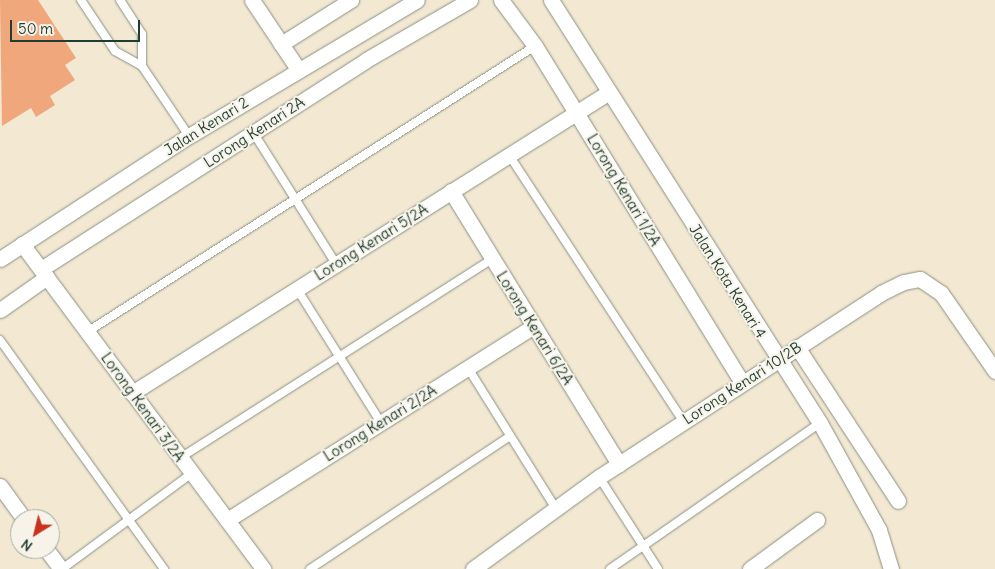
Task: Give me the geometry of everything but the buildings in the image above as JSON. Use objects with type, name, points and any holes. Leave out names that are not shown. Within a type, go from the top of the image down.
[{"type":"street","points":[[252,0],[298,69]]},
{"type":"street","points":[[281,44],[351,0]]},
{"type":"street","name":"Jalan Kenari 2","points":[[0,259],[189,136],[298,69],[417,0]]},
{"type":"street","name":"Lorong Kenari 2A","points":[[0,310],[44,273],[253,132],[366,60],[470,0]]},
{"type":"street","name":"Lorong Kenari 1/2A","points":[[501,0],[536,46],[742,383]]},
{"type":"street","name":"Jalan Kota Kenari 4","points":[[551,0],[778,360],[820,423],[879,530],[891,569]]},
{"type":"street","name":"Lorong Kenari 5/2A","points":[[132,392],[609,92]]},
{"type":"street","name":"Lorong Kenari 6/2A","points":[[451,191],[619,464]]},
{"type":"street","name":"Lorong Kenari 3/2A","points":[[22,244],[263,569]]},
{"type":"street","name":"Lorong Kenari 10/2B","points":[[473,569],[599,477],[881,293],[904,282],[920,279],[940,293],[995,371]]},
{"type":"street","name":"Lorong Kenari 2/2A","points":[[227,520],[534,326]]},
{"type":"street","points":[[797,348],[898,501]]},
{"type":"street","points":[[0,486],[17,509]]},
{"type":"street","points":[[750,569],[816,520]]},
{"type":"street","points":[[54,559],[62,569]]},
{"type":"lane","points":[[81,0],[115,51],[142,66],[189,136]]},
{"type":"lane","points":[[120,0],[142,34],[142,66]]},
{"type":"lane","points":[[87,332],[536,46]]},
{"type":"lane","points":[[253,132],[336,264]]},
{"type":"lane","points":[[509,155],[684,422]]},
{"type":"lane","points":[[180,458],[492,259]]},
{"type":"lane","points":[[297,289],[381,423]]},
{"type":"lane","points":[[0,340],[164,569]]},
{"type":"lane","points":[[468,368],[556,509]]},
{"type":"lane","points":[[610,569],[820,423]]},
{"type":"lane","points":[[310,569],[510,436]]},
{"type":"lane","points":[[62,569],[192,473]]},
{"type":"lane","points":[[599,477],[658,569]]}]
